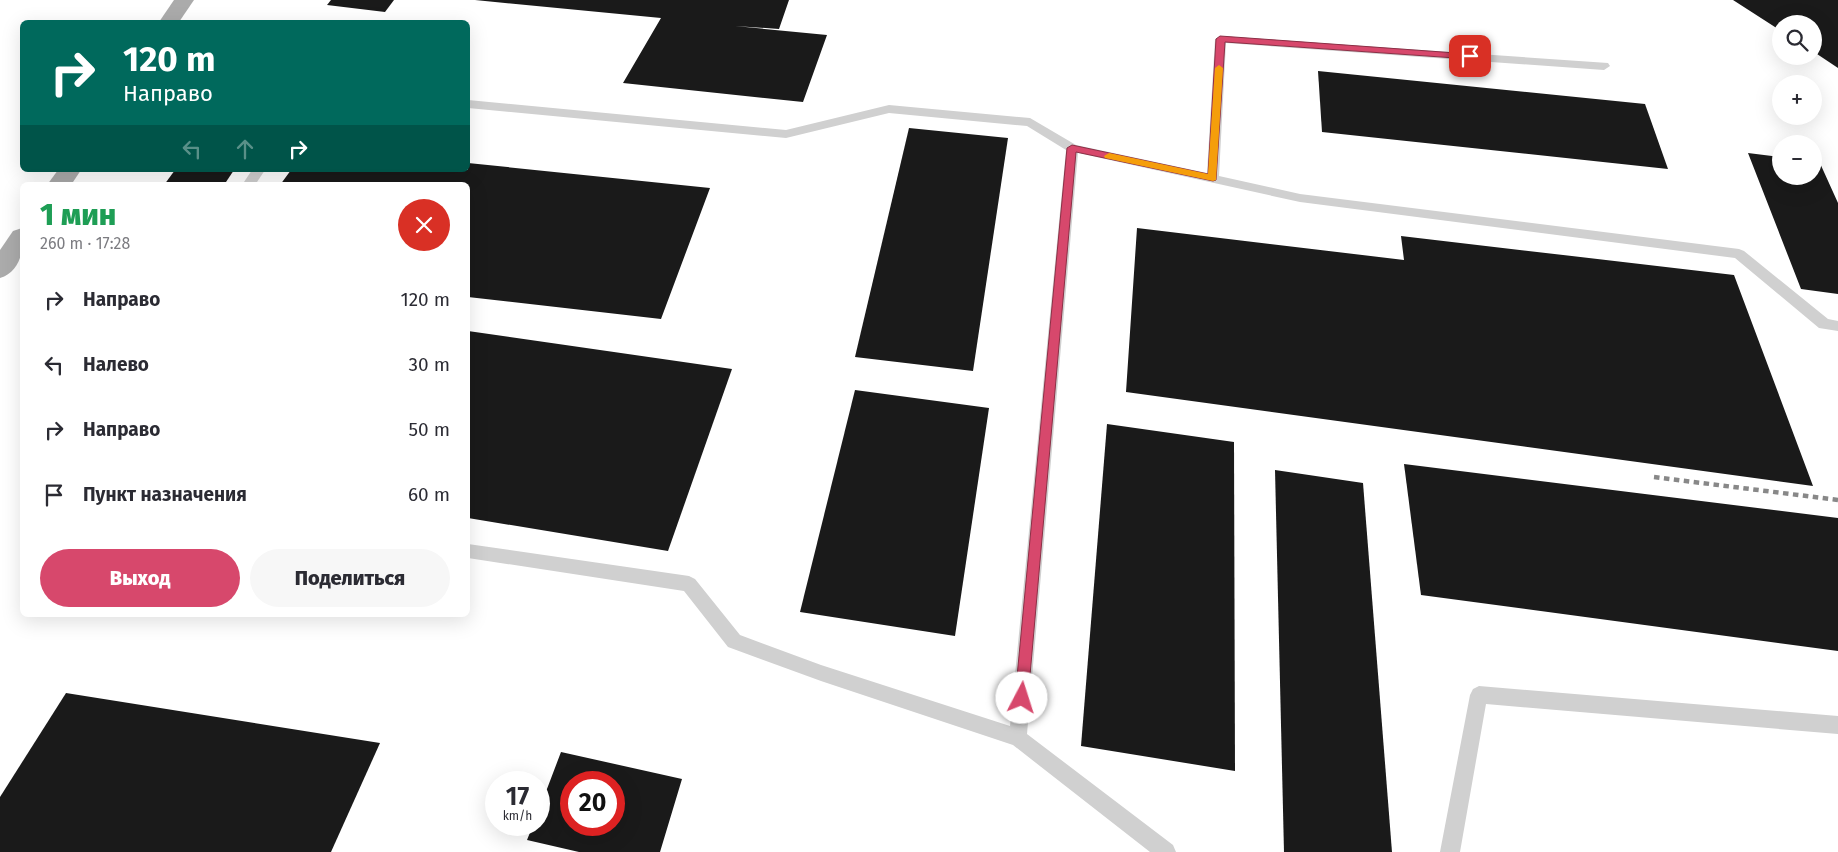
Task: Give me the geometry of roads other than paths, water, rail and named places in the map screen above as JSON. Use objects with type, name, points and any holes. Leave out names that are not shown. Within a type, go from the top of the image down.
[{"type":"main road","points":[[170,20],[184,0]]},
{"type":"main road","points":[[0,269],[20,240]]},
{"type":"lane","points":[[1213,178],[1220,39],[1604,66]]},
{"type":"lane","points":[[470,104],[786,134],[889,109],[1030,122],[1072,148],[1300,198],[1365,208],[1739,254],[1824,324],[1838,326]]},
{"type":"lane","points":[[1018,738],[1072,148]]},
{"type":"lane","points":[[470,551],[689,584],[734,641],[821,674],[1018,738],[1166,852]]},
{"type":"lane","points":[[1450,852],[1479,694],[1838,725]]},
{"type":"railway","points":[[1654,477],[1838,500]]}]
